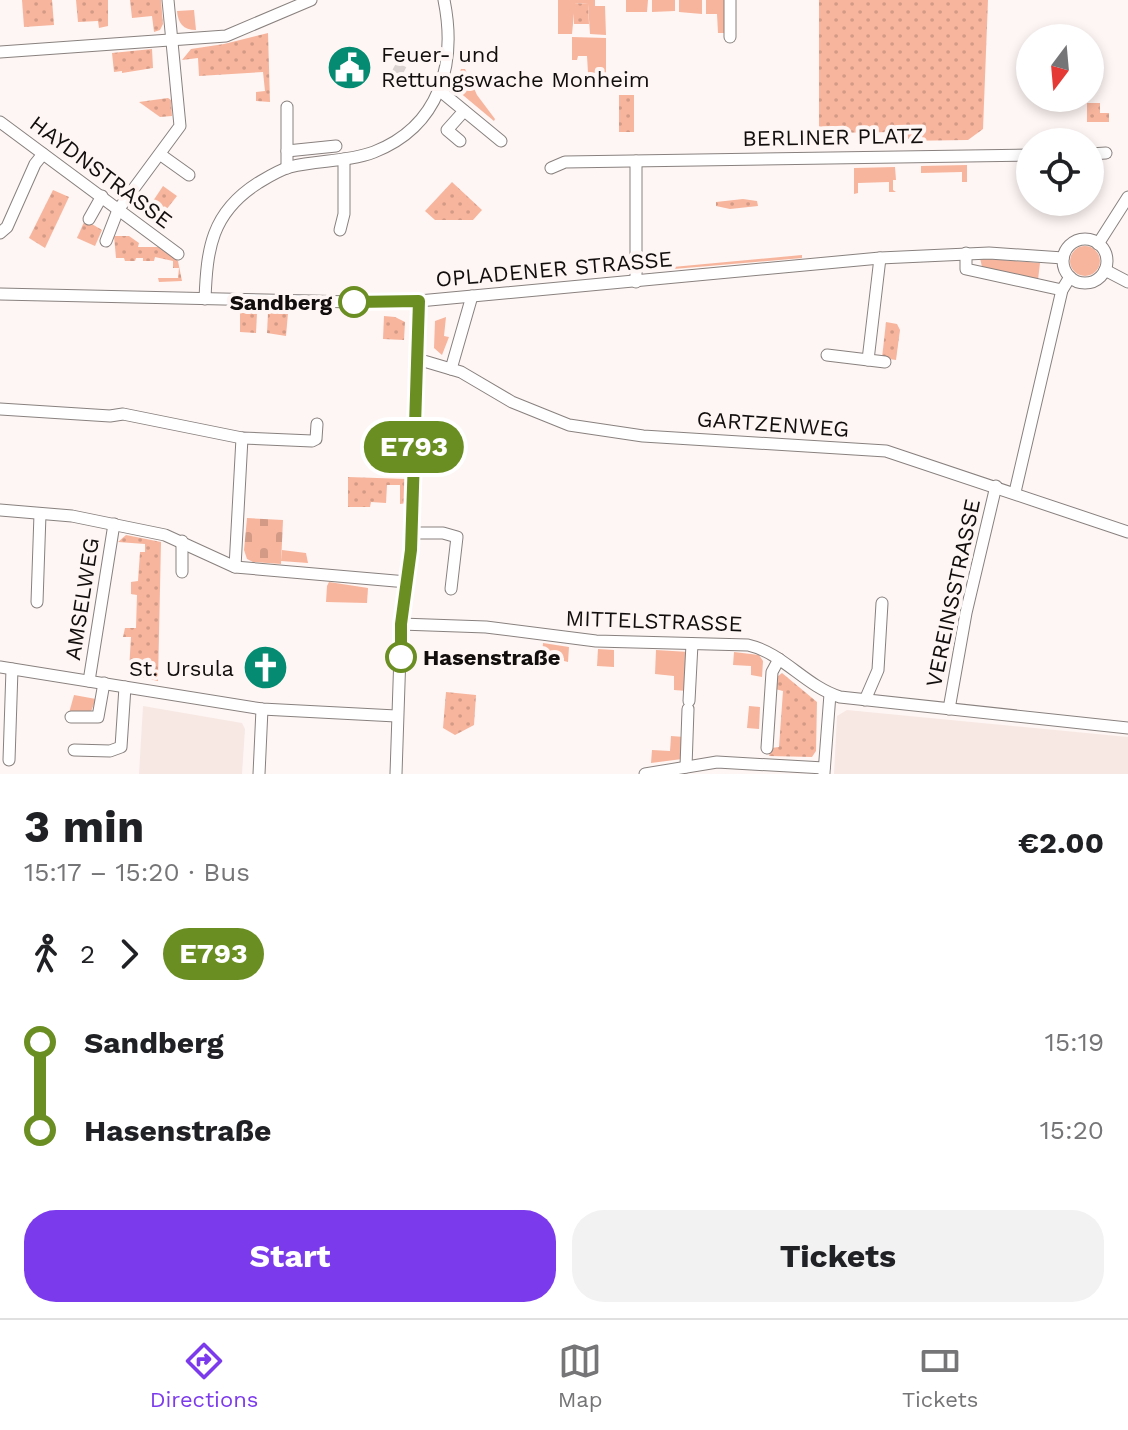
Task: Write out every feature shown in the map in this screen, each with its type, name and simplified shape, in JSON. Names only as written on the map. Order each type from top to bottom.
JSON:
[{"type":"street","points":[[106,241],[118,210],[180,126],[168,0]]},
{"type":"street","points":[[0,52],[226,36],[311,0]]},
{"type":"street","points":[[205,299],[211,241],[217,223],[247,190],[287,168],[373,153],[395,141],[425,114],[439,90],[449,56],[450,37],[444,0]]},
{"type":"street","points":[[730,0],[730,37]]},
{"type":"street","points":[[439,90],[501,141]]},
{"type":"street","points":[[287,107],[287,168]]},
{"type":"street","points":[[460,141],[444,127],[464,111]]},
{"type":"street","name":"HAYDNSTRASSE","points":[[2,128],[102,196],[178,254]]},
{"type":"street","points":[[287,151],[336,146]]},
{"type":"street","points":[[0,233],[7,227],[35,164],[43,154]]},
{"type":"street","points":[[161,155],[189,175]]},
{"type":"street","name":"BERLINER PLATZ","points":[[551,168],[565,162],[1016,155]]},
{"type":"street","points":[[340,230],[344,214],[344,159]]},
{"type":"street","points":[[636,161],[636,282]]},
{"type":"street","points":[[89,219],[102,196]]},
{"type":"street","points":[[1098,244],[1128,197]]},
{"type":"street","points":[[1091,240],[1098,244],[1105,253],[1105,270],[1101,276],[1089,283],[1070,277],[1063,265],[1066,251],[1077,241],[1091,240]]},
{"type":"street","points":[[966,253],[966,269],[1062,290]]},
{"type":"street","name":"OPLADENER STRASSE","points":[[0,294],[419,301],[880,258],[966,253],[1063,258]]},
{"type":"street","points":[[868,360],[880,258]]},
{"type":"street","points":[[1105,270],[1128,282]]},
{"type":"street","name":"VEREINSSTRASSE","points":[[1015,492],[1062,290],[1070,277]]},
{"type":"street","points":[[451,369],[472,296]]},
{"type":"street","points":[[396,774],[401,624],[411,533],[419,301]]},
{"type":"street","points":[[827,355],[885,362]]},
{"type":"street","name":"GARTZENWEG","points":[[417,359],[461,372],[512,402],[569,425],[643,436],[886,451],[1128,532]]},
{"type":"street","points":[[0,409],[110,416],[123,414],[242,438],[312,441],[316,439],[317,424]]},
{"type":"street","points":[[235,567],[242,438]]},
{"type":"street","name":"VEREINSSTRASSE","points":[[949,709],[966,613],[996,486]]},
{"type":"street","points":[[0,510],[72,516],[165,535],[235,567],[407,582]]},
{"type":"street","points":[[37,602],[40,514]]},
{"type":"street","name":"AMSELWEG","points":[[89,681],[114,524]]},
{"type":"street","points":[[411,533],[443,533],[457,537],[451,589]]},
{"type":"street","points":[[182,541],[182,572]]},
{"type":"street","points":[[865,700],[878,670],[882,603]]},
{"type":"street","name":"MITTELSTRASSE","points":[[401,624],[486,627],[596,641],[748,645],[762,648],[830,694],[1128,728]]},
{"type":"street","points":[[686,767],[692,644]]},
{"type":"street","points":[[767,748],[772,672],[779,659]]},
{"type":"street","points":[[9,760],[6,668],[262,709],[396,716]]},
{"type":"street","points":[[71,717],[98,717],[104,683]]},
{"type":"street","points":[[74,750],[110,751],[121,747],[125,687]]},
{"type":"street","points":[[645,774],[717,762],[824,771],[830,694]]},
{"type":"street","points":[[259,774],[262,709]]},
{"type":"shaded area","points":[[143,706],[242,723],[245,729],[242,774],[139,774]]},
{"type":"shaded area","points":[[847,710],[1128,737],[1128,774],[834,774],[837,716]]},
{"type":"green space","points":[[22,0],[52,0],[54,25],[24,27]]},
{"type":"green space","points":[[76,0],[108,0],[108,26],[99,28],[98,21],[78,22]]},
{"type":"green space","points":[[130,0],[161,0],[163,24],[160,30],[154,32],[152,16],[132,18]]},
{"type":"green space","points":[[558,0],[595,0],[595,6],[605,6],[606,35],[590,34],[588,4],[575,3],[572,34],[558,34]]},
{"type":"green space","points":[[626,0],[648,0],[647,12],[626,12]]},
{"type":"green space","points":[[652,0],[675,0],[675,11],[652,12]]},
{"type":"green space","points":[[679,0],[702,0],[702,14],[679,12]]},
{"type":"green space","points":[[706,0],[724,0],[724,33],[718,33],[717,14],[706,14]]},
{"type":"green space","points":[[819,0],[988,0],[983,129],[968,140],[900,141],[898,132],[819,133]]},
{"type":"green space","points":[[574,3],[588,4],[589,24],[574,24]]},
{"type":"green space","points":[[194,10],[196,30],[182,25],[177,11]]},
{"type":"green space","points":[[268,33],[270,102],[256,101],[256,92],[265,91],[263,72],[199,76],[198,58],[182,60],[191,49]]},
{"type":"green space","points":[[572,37],[606,38],[606,73],[588,73],[587,56],[572,60]]},
{"type":"green space","points":[[152,49],[153,68],[114,72],[112,53]]},
{"type":"green space","points":[[461,69],[465,69],[494,121],[458,91],[452,95]]},
{"type":"green space","points":[[619,95],[634,95],[634,132],[619,132]]},
{"type":"green space","points":[[171,100],[172,116],[160,117],[139,102]]},
{"type":"green space","points":[[1087,112],[1109,113],[1109,122],[1087,122]]},
{"type":"green space","points":[[967,165],[967,182],[962,182],[962,172],[921,173],[921,166]]},
{"type":"green space","points":[[895,167],[893,190],[896,192],[889,192],[889,182],[858,183],[858,193],[854,194],[854,168]]},
{"type":"green space","points":[[452,182],[482,210],[473,220],[435,220],[425,211]]},
{"type":"green space","points":[[163,186],[177,196],[166,210],[153,201]]},
{"type":"green space","points":[[53,190],[69,197],[45,248],[29,238]]},
{"type":"green space","points":[[757,201],[758,206],[730,209],[716,206],[716,202]]},
{"type":"green space","points":[[85,220],[102,230],[95,246],[77,238]]},
{"type":"green space","points":[[114,236],[129,236],[139,243],[138,247],[161,247],[178,261],[182,281],[159,282],[158,278],[178,278],[179,268],[173,268],[173,261],[155,257],[154,261],[116,258]]},
{"type":"green space","points":[[1085,246],[1096,250],[1100,261],[1096,272],[1085,276],[1074,272],[1070,261],[1074,250]]},
{"type":"green space","points":[[802,255],[802,258],[662,270],[662,268]]},
{"type":"green space","points":[[980,258],[1040,263],[1038,280],[982,267]]},
{"type":"green space","points":[[240,313],[257,313],[256,333],[240,332]]},
{"type":"green space","points":[[268,313],[288,313],[286,336],[267,333]]},
{"type":"green space","points":[[384,316],[405,322],[404,340],[383,339]]},
{"type":"green space","points":[[446,317],[444,336],[449,337],[442,355],[434,348],[435,321]]},
{"type":"green space","points":[[886,322],[897,324],[900,330],[896,360],[882,358]]},
{"type":"green space","points":[[348,477],[407,479],[407,503],[400,504],[400,485],[387,485],[386,503],[371,502],[370,507],[348,507]]},
{"type":"green space","points":[[247,518],[283,520],[281,564],[247,559],[244,550]]},
{"type":"green space","points":[[126,535],[161,542],[158,681],[140,677],[140,670],[129,670],[131,637],[123,637],[125,628],[136,628],[137,595],[131,594],[131,582],[138,581],[140,552],[145,552],[145,544],[118,542]]},
{"type":"green space","points":[[282,550],[306,553],[308,563],[281,561]]},
{"type":"green space","points":[[329,582],[368,588],[367,603],[326,602]]},
{"type":"green space","points":[[543,643],[569,647],[568,662],[564,658],[542,656]]},
{"type":"green space","points":[[598,649],[614,650],[614,667],[597,666]]},
{"type":"green space","points":[[656,650],[689,652],[687,691],[674,690],[674,676],[655,674]]},
{"type":"green space","points":[[734,652],[759,655],[763,661],[762,677],[751,675],[751,666],[733,665]]},
{"type":"green space","points":[[782,673],[817,702],[816,751],[812,757],[769,756],[771,748],[779,747],[783,691],[775,689],[777,677]]},
{"type":"green space","points":[[446,692],[476,695],[474,725],[455,735],[443,728]]},
{"type":"green space","points":[[74,695],[96,699],[90,714],[69,713]]},
{"type":"green space","points":[[749,706],[760,707],[759,729],[747,728]]},
{"type":"green space","points":[[671,736],[684,737],[682,759],[651,763],[652,750],[670,751]]},
{"type":"tunnel","points":[[394,67],[413,77]]},
{"type":"bus line","name":"E793","points":[[354,302],[419,301],[411,550],[401,624],[401,657]]},
{"type":"place","name":"Feuer- und Rettungswache Monheim","points":[[350,67]]},
{"type":"place","name":"Sandberg","points":[[354,302]]},
{"type":"place","name":"Hasenstraße","points":[[401,657]]},
{"type":"place","name":"St. Ursula","points":[[265,668]]}]
